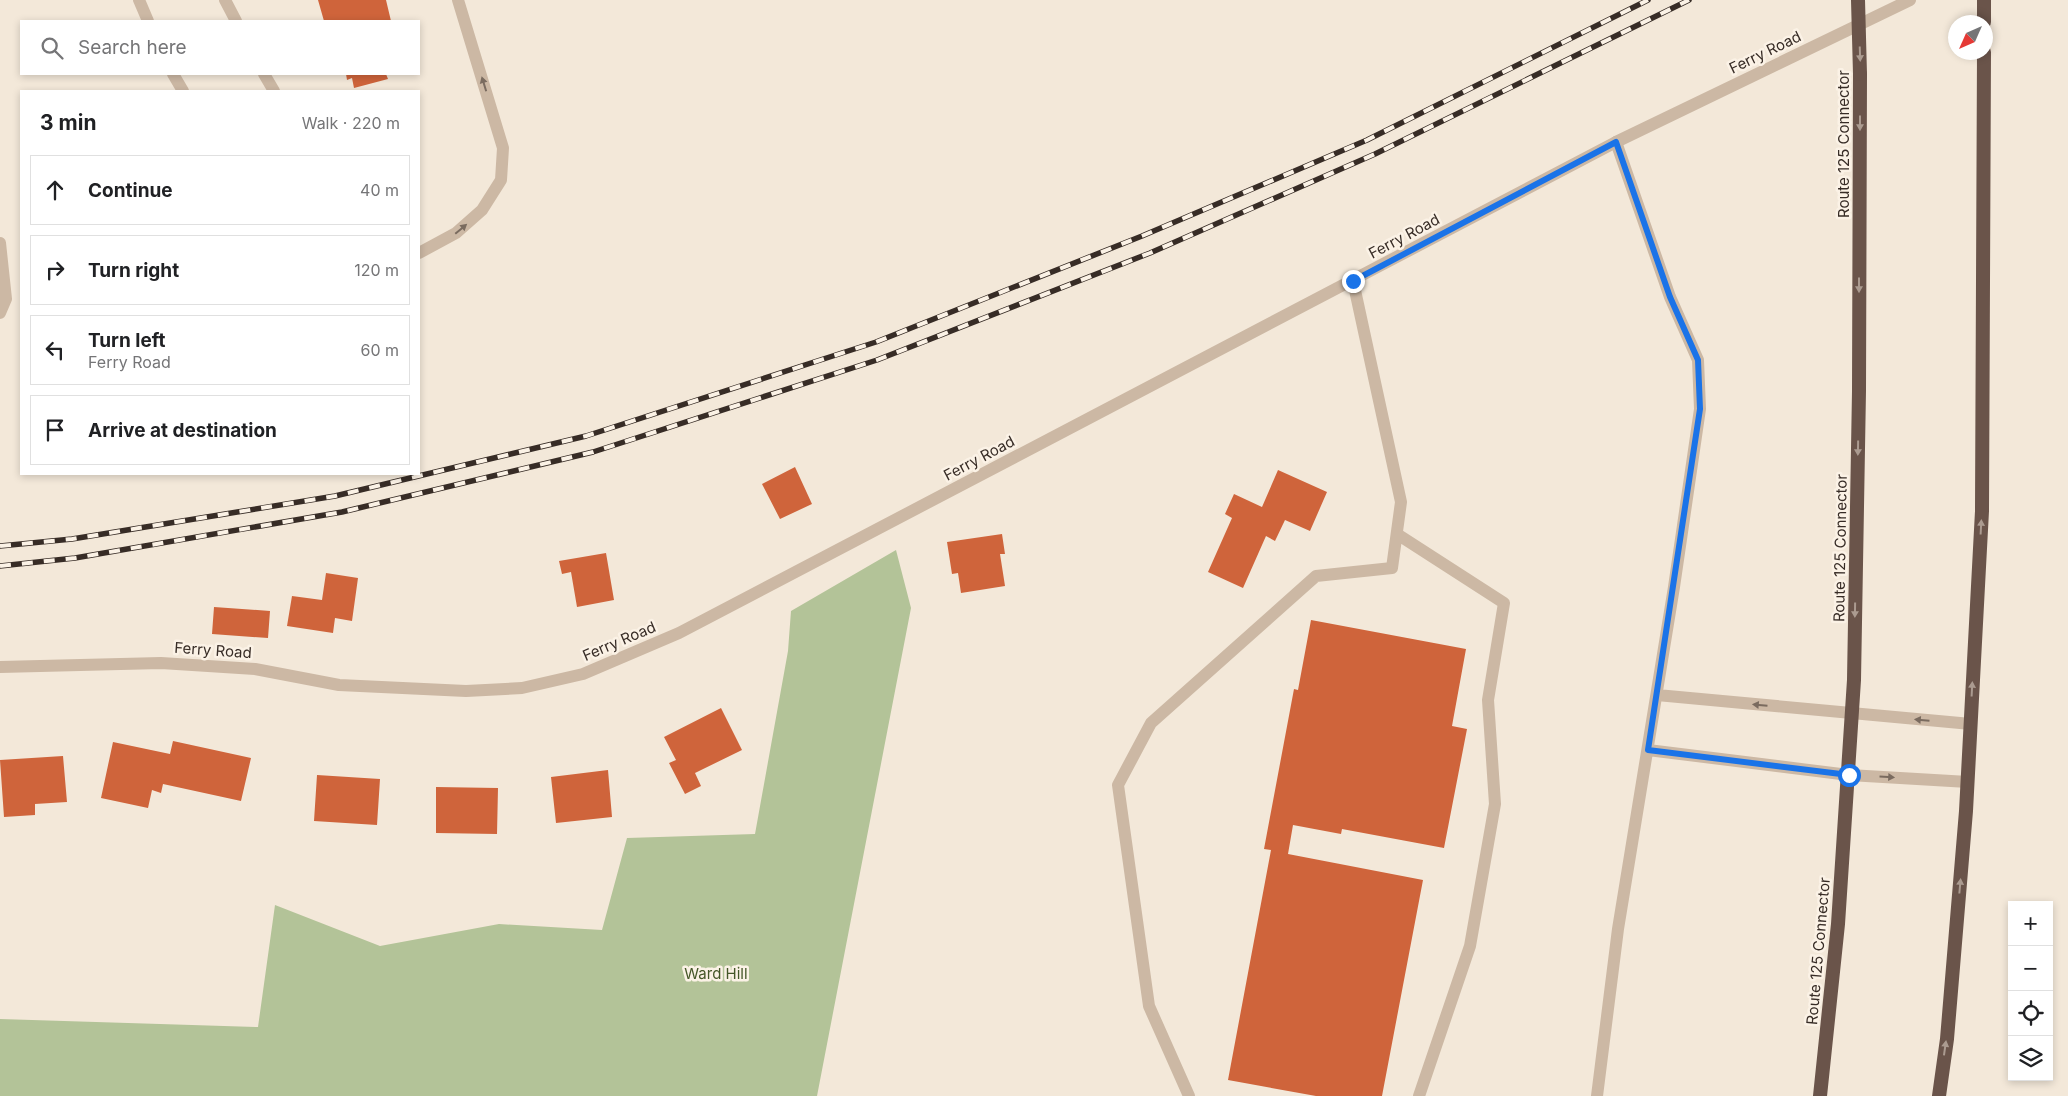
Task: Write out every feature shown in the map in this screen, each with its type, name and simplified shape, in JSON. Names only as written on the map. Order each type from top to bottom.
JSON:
[{"type":"highway","name":"Route 125 Connector","points":[[1820,1096],[1838,924],[1854,680],[1859,391],[1860,74],[1858,0]]},
{"type":"highway","points":[[1984,0],[1984,15]]},
{"type":"highway","points":[[1939,1096],[1947,1039],[1968,782],[1982,511],[1984,60]]},
{"type":"street","points":[[139,0],[148,20]]},
{"type":"street","points":[[224,0],[235,20]]},
{"type":"street","points":[[420,253],[456,233],[482,210],[501,180],[503,148],[458,0]]},
{"type":"street","name":"Ferry Road","points":[[0,667],[161,663],[254,669],[339,685],[466,691],[522,688],[583,674],[679,633],[1616,142],[1910,0]]},
{"type":"street","points":[[174,75],[182,90]]},
{"type":"street","points":[[265,75],[273,90]]},
{"type":"street","points":[[1597,1096],[1618,930],[1657,695],[1700,409],[1698,360],[1670,297],[1616,142]]},
{"type":"street","points":[[0,244],[6,300],[0,313]]},
{"type":"street","points":[[1189,1096],[1149,1006],[1118,785],[1151,723],[1316,576],[1392,568],[1401,502],[1353,281]]},
{"type":"street","points":[[1397,534],[1504,603],[1488,700],[1494,804],[1470,946],[1419,1096]]},
{"type":"street","points":[[1657,695],[1971,724]]},
{"type":"street","points":[[1648,750],[1849,775],[1968,782]]},
{"type":"green space","name":"Ward Hill","points":[[896,550],[911,608],[817,1096],[0,1096],[0,1019],[258,1027],[275,905],[380,946],[499,924],[602,930],[627,838],[755,834],[788,651],[791,611]]},
{"type":"building","points":[[318,0],[386,0],[391,20],[324,20]]},
{"type":"building","points":[[346,75],[386,75],[388,79],[354,88],[352,78],[347,80]]},
{"type":"building","points":[[795,467],[812,504],[780,519],[762,484]]},
{"type":"building","points":[[1278,470],[1327,492],[1310,531],[1285,520],[1275,541],[1266,536],[1243,588],[1208,572],[1232,518],[1225,514],[1234,494],[1262,507]]},
{"type":"building","points":[[1002,534],[1005,554],[1000,554],[1005,586],[961,593],[958,573],[952,574],[947,542]]},
{"type":"building","points":[[606,553],[614,600],[577,607],[571,572],[562,574],[559,561]]},
{"type":"building","points":[[326,573],[358,578],[352,621],[335,618],[333,633],[287,626],[292,596],[322,600]]},
{"type":"building","points":[[214,607],[270,611],[268,638],[212,634]]},
{"type":"building","points":[[1311,620],[1466,649],[1452,726],[1467,729],[1444,848],[1342,829],[1341,834],[1293,825],[1288,854],[1423,880],[1382,1096],[1316,1096],[1228,1080],[1271,850],[1264,849],[1294,689],[1298,690]]},
{"type":"building","points":[[721,708],[742,750],[695,773],[701,786],[685,794],[669,763],[676,760],[664,737]]},
{"type":"building","points":[[173,741],[251,758],[241,801],[163,784],[161,793],[152,790],[148,808],[101,798],[113,742],[170,754]]},
{"type":"building","points":[[63,756],[67,802],[35,804],[35,815],[4,817],[0,760]]},
{"type":"building","points":[[608,770],[612,817],[556,823],[551,777]]},
{"type":"building","points":[[317,775],[380,779],[377,825],[314,821]]},
{"type":"building","points":[[436,787],[498,788],[497,834],[436,833]]},
{"type":"railway","points":[[0,546],[72,539],[335,496],[586,436],[876,342],[1142,236],[1367,140],[1648,0]]},
{"type":"railway","points":[[0,566],[75,558],[342,512],[593,452],[877,360],[1150,253],[1375,154],[1689,0]]},
{"type":"route","points":[[1353,281],[1616,142],[1670,297],[1698,360],[1700,409],[1648,750],[1849,775]]}]
